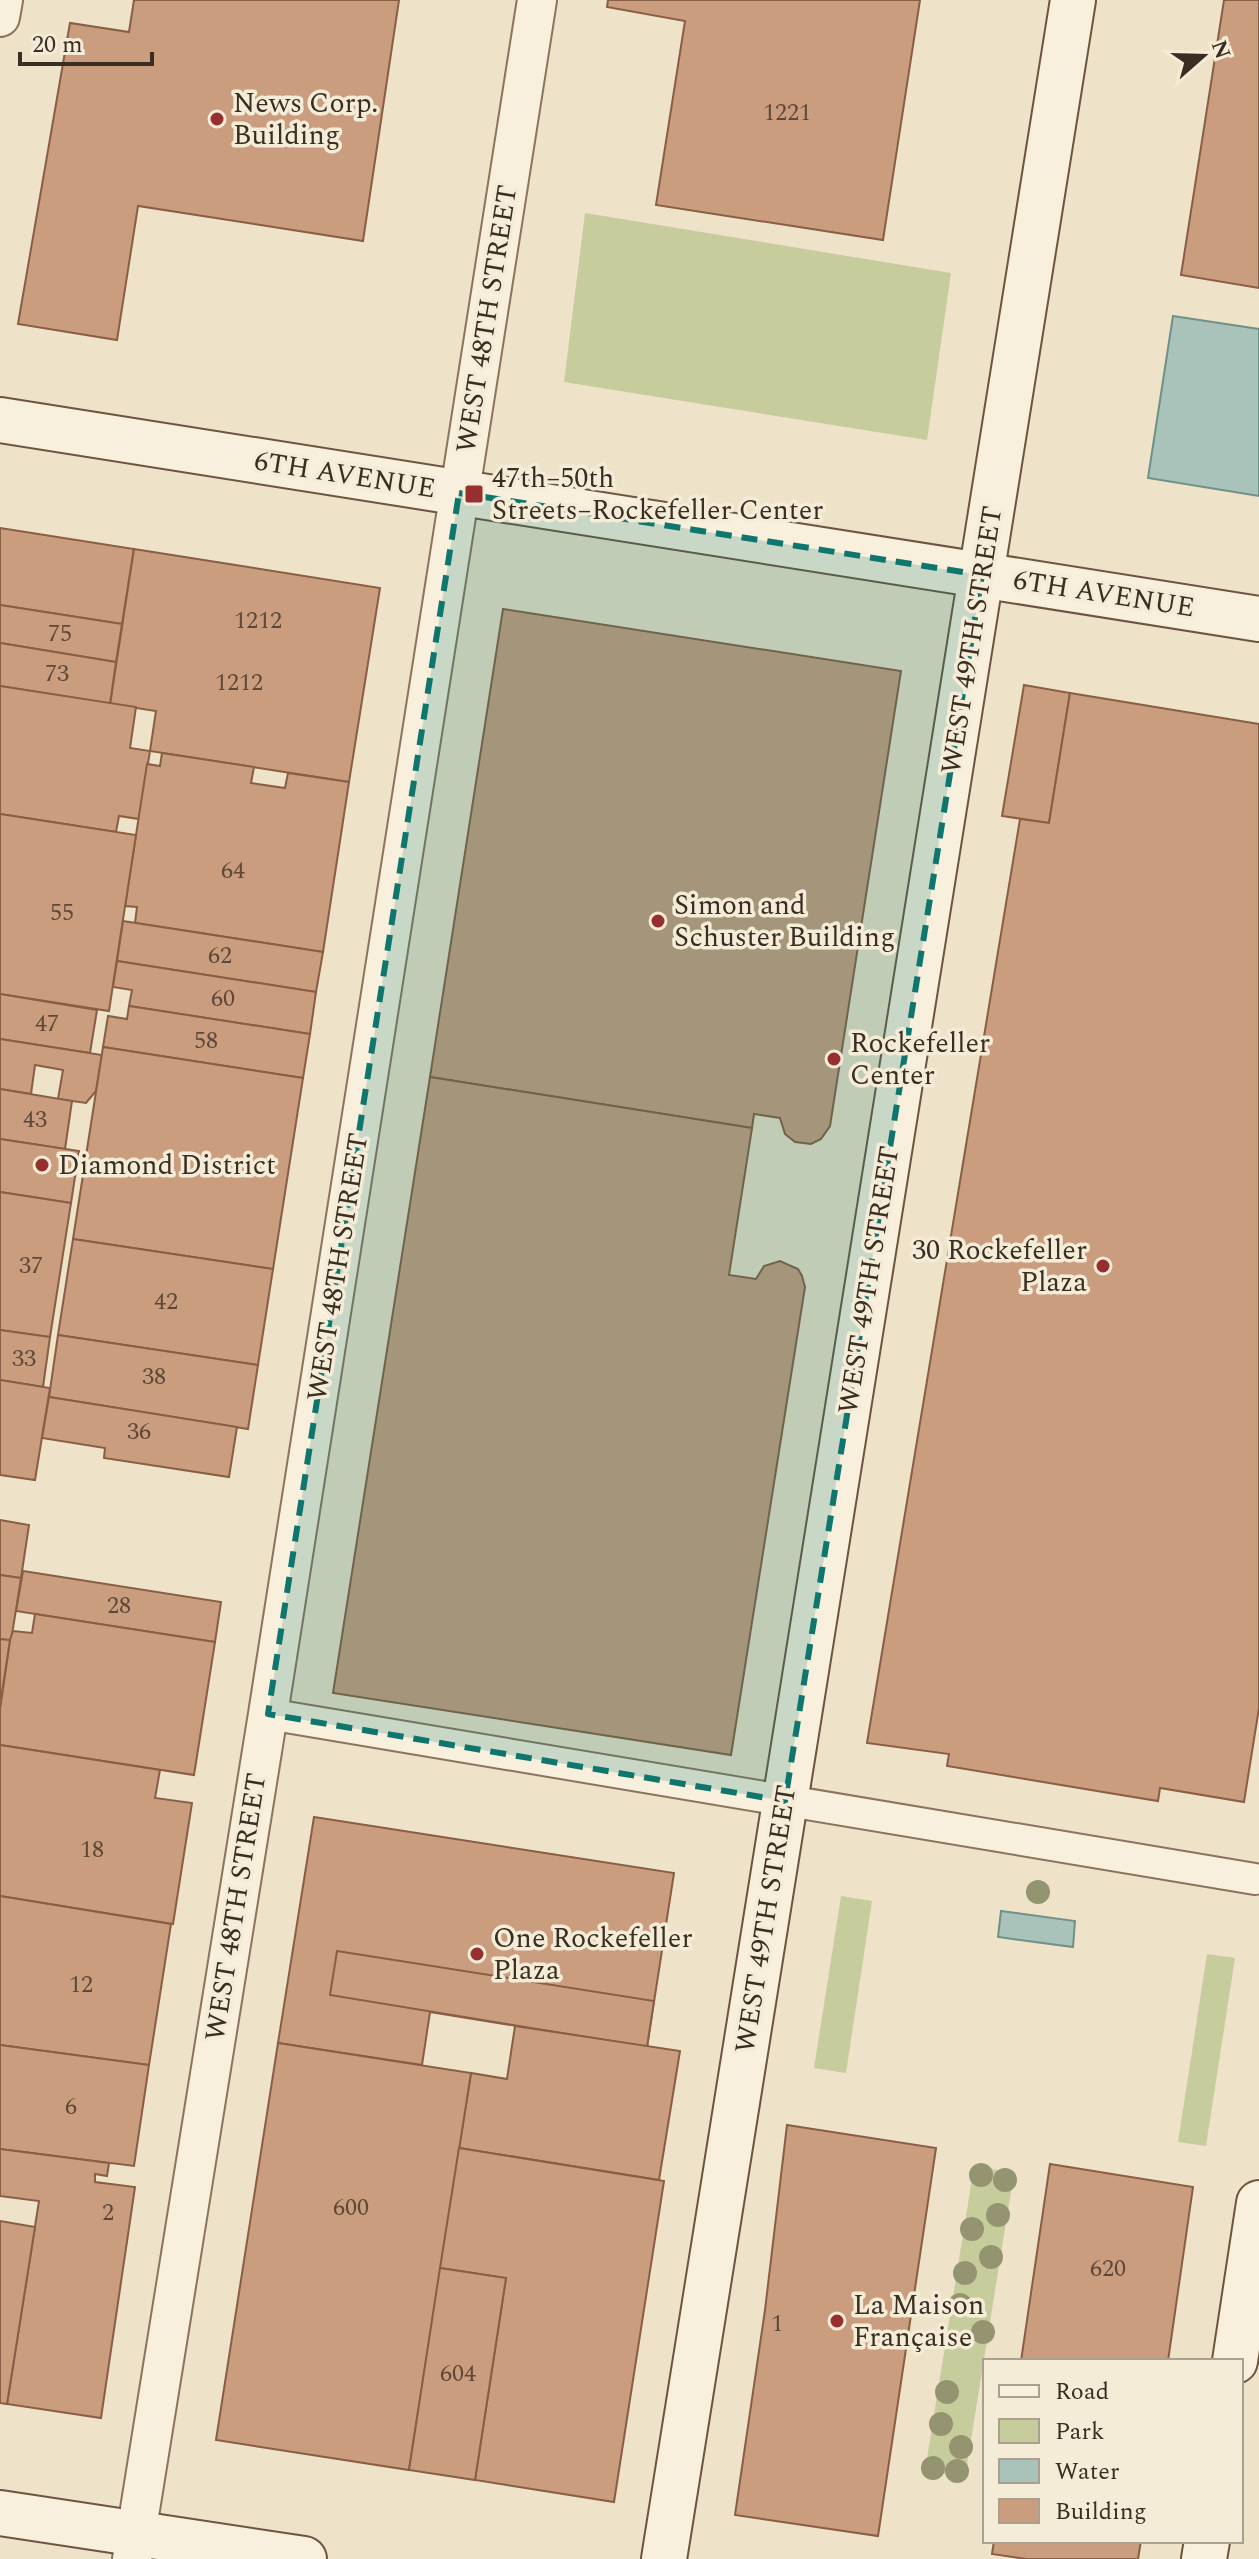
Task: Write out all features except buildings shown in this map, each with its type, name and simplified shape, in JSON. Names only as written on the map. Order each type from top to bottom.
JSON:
[{"type":"main road","name":"WEST 49TH STREET","points":[[664,2559],[1073,0]]},
{"type":"main road","name":"6TH AVENUE","points":[[0,420],[1259,619]]},
{"type":"main road","points":[[1235,2359],[1259,2203]]},
{"type":"main road","points":[[0,2513],[134,2546],[304,2559]]},
{"type":"street","points":[[0,17],[3,0]]},
{"type":"street","name":"WEST 48TH STREET","points":[[134,2546],[537,0]]},
{"type":"street","points":[[268,1714],[1255,1879]]},
{"type":"highlighted area","points":[[459,493],[982,575],[785,1801],[268,1714]]},
{"type":"green space","points":[[585,213],[951,273],[927,440],[564,382]]},
{"type":"green space","points":[[841,1896],[872,1901],[846,2073],[814,2068]]},
{"type":"green space","points":[[1207,1954],[1235,1958],[1206,2146],[1178,2142]]},
{"type":"green space","points":[[974,2166],[1014,2173],[965,2477],[925,2471]]},
{"type":"water","points":[[1173,316],[1259,329],[1259,496],[1148,478]]},
{"type":"water","points":[[1001,1911],[1075,1921],[1073,1947],[998,1937]]},
{"type":"place","name":"News Corp. Building","points":[[217,119]]},
{"type":"place","name":"47th–50th Streets–Rockefeller Center","points":[[474,494]]},
{"type":"place","name":"Simon and Schuster Building","points":[[658,921]]},
{"type":"place","name":"Rockefeller Center","points":[[834,1059]]},
{"type":"place","name":"Diamond District","points":[[42,1165]]},
{"type":"place","name":"30 Rockefeller Plaza","points":[[1103,1266]]},
{"type":"place","name":"One Rockefeller Plaza","points":[[477,1954]]},
{"type":"place","name":"La Maison Française","points":[[837,2321]]}]
